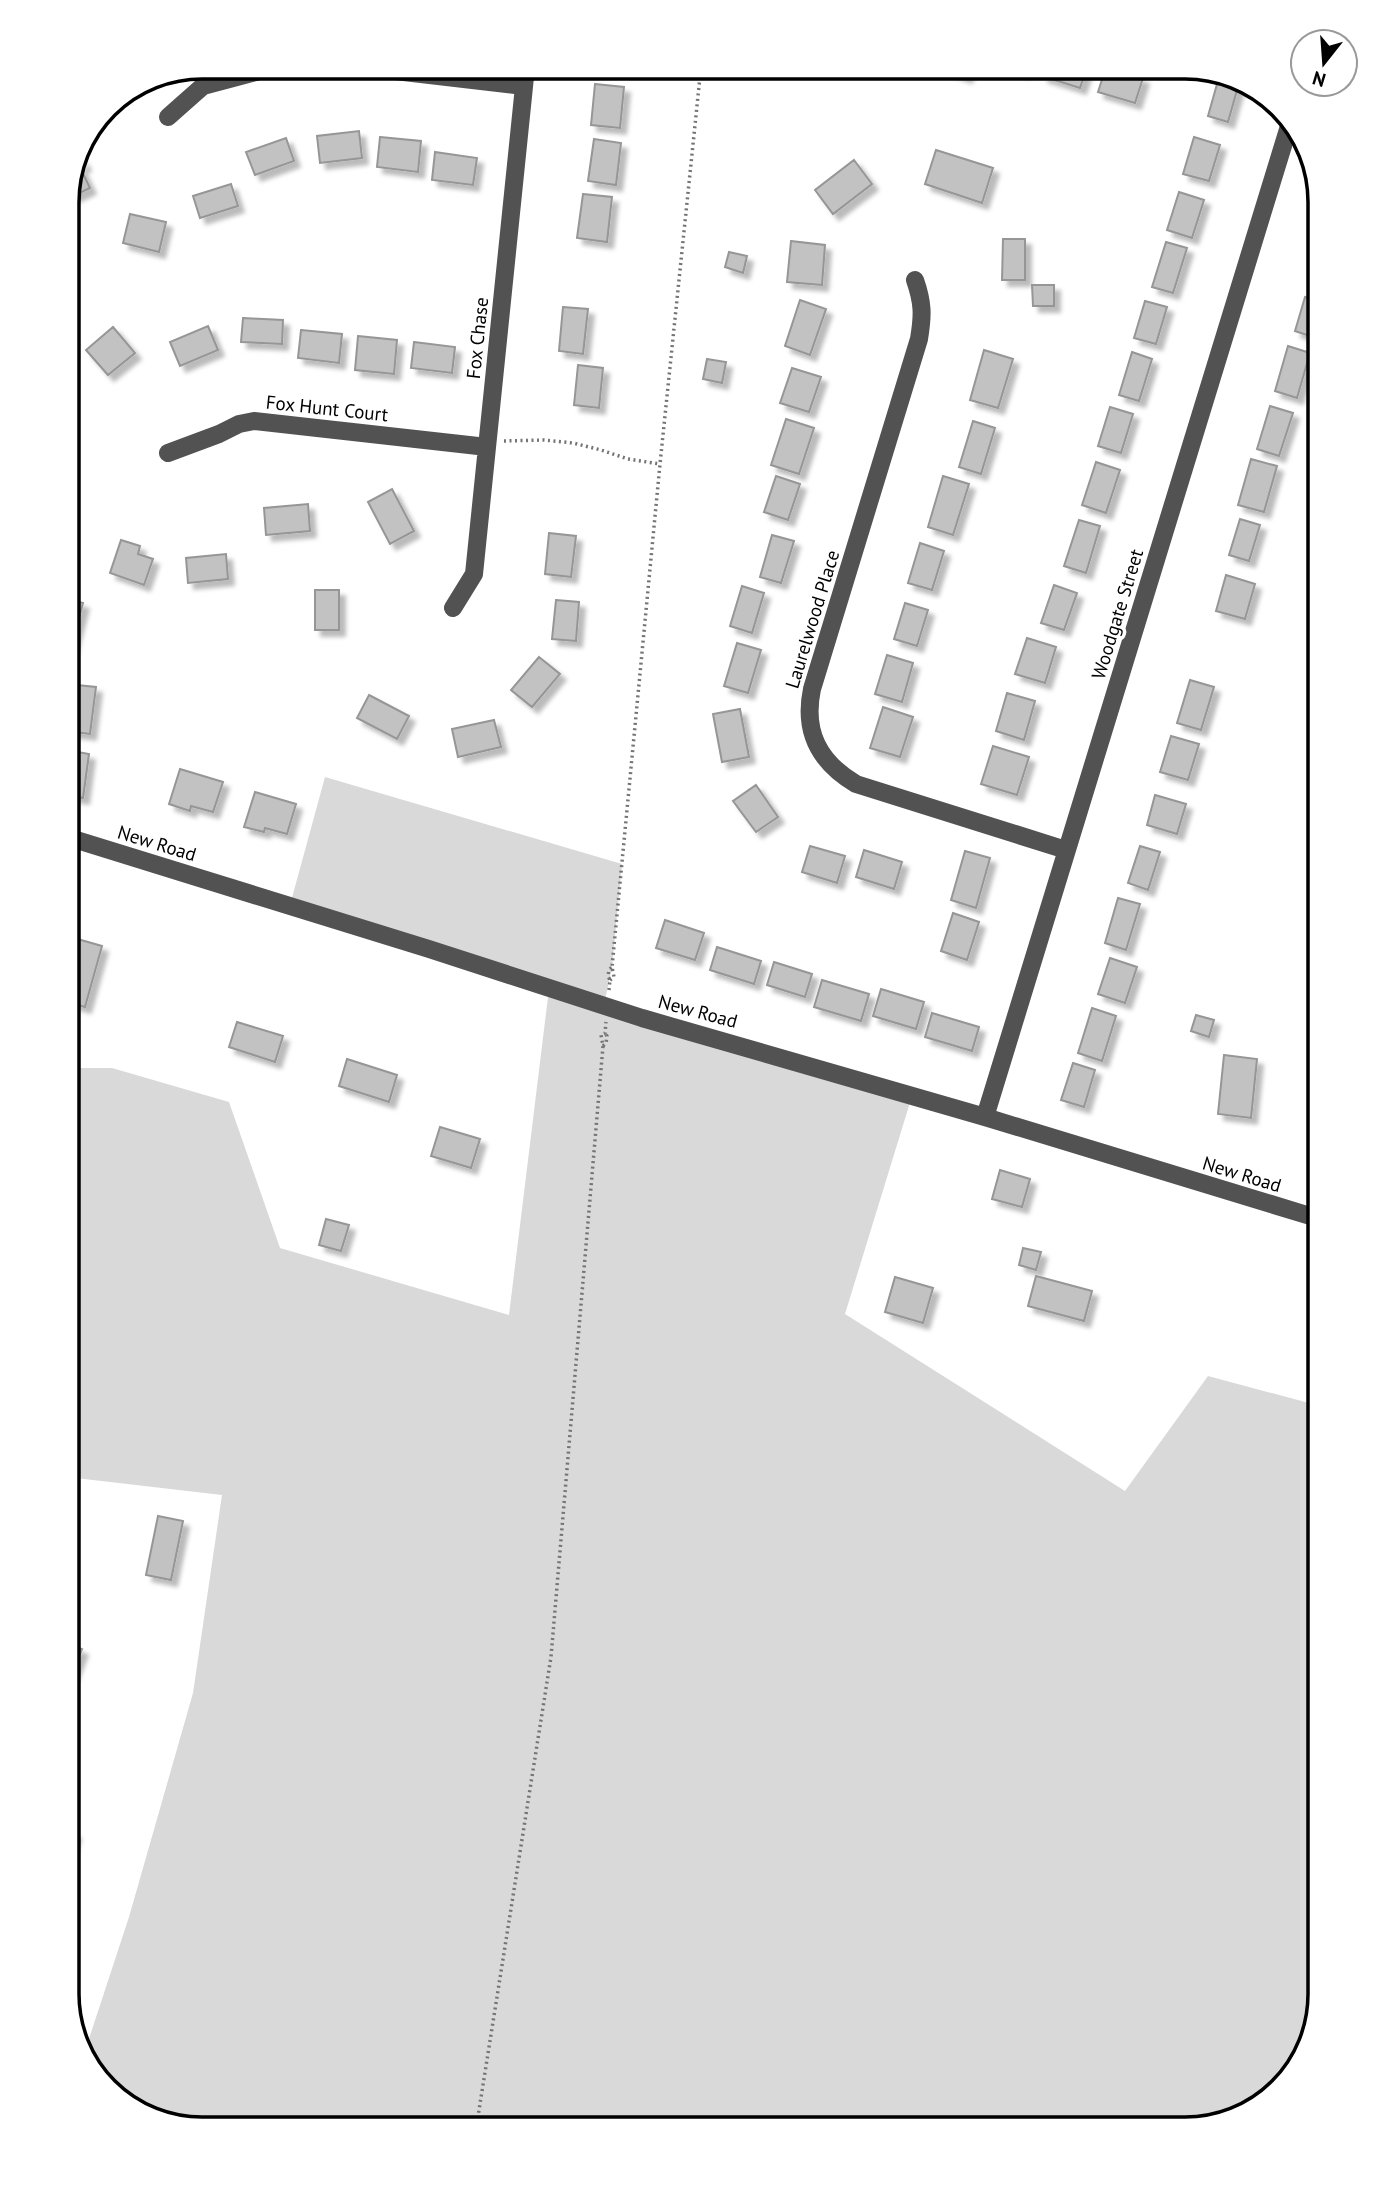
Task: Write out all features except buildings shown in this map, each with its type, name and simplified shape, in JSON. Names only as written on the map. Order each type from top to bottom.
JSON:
[{"type":"street","points":[[168,117],[203,86],[228,79]]},
{"type":"street","points":[[467,79],[524,86]]},
{"type":"street","name":"Fox Chase","points":[[453,608],[474,574],[525,79]]},
{"type":"street","name":"Woodgate Street","points":[[985,1117],[1287,132]]},
{"type":"street","name":"Laurelwood Place","points":[[915,280],[922,300],[923,316],[919,339],[811,689],[809,720],[814,739],[824,758],[840,774],[856,784],[1066,849]]},
{"type":"street","name":"Fox Hunt Court","points":[[169,453],[239,424],[254,421],[487,443]]},
{"type":"street","name":"New Road","points":[[79,841],[429,948],[642,1018],[985,1117],[1308,1215]]},
{"type":"path","points":[[612,967],[700,79]]},
{"type":"path","points":[[487,443],[544,440],[573,443],[628,459],[660,464]]},
{"type":"path","points":[[477,2117],[551,1657],[603,1046]]},
{"type":"shaded area","points":[[325,777],[622,864],[612,967],[604,1005],[912,1096],[845,1314],[1125,1491],[1208,1376],[1308,1403],[1307,2010],[1304,2026],[1292,2056],[1272,2081],[1254,2097],[1217,2113],[1185,2117],[194,2117],[162,2111],[147,2105],[121,2087],[99,2063],[88,2042],[129,1917],[193,1693],[222,1495],[79,1478],[79,1068],[112,1068],[229,1102],[280,1248],[509,1315],[549,989],[290,905]]}]
